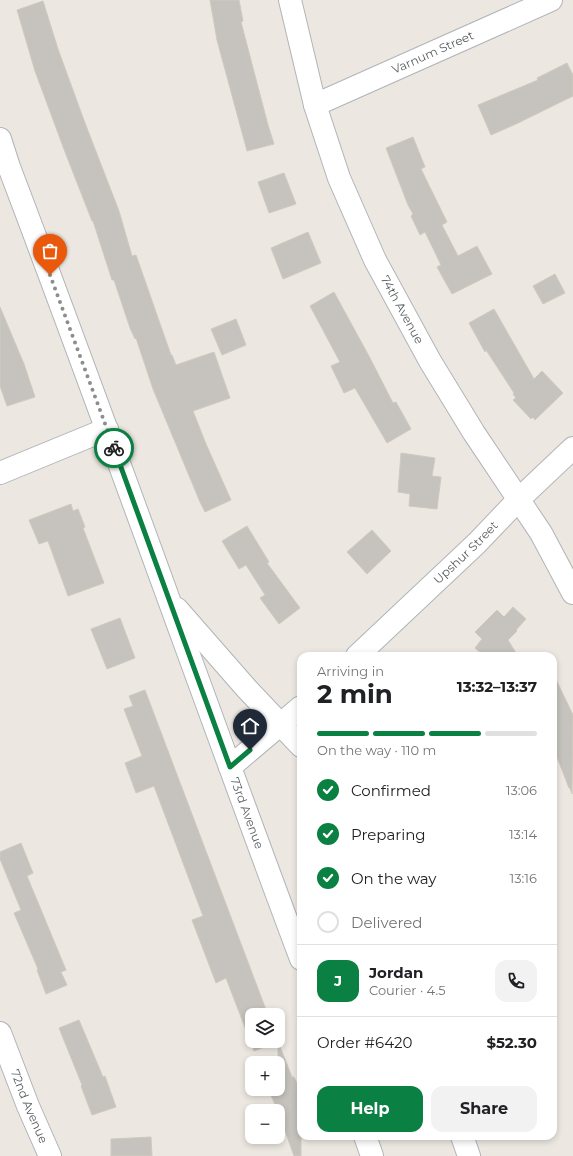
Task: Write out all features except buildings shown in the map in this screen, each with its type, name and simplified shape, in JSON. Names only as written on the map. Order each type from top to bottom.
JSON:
[{"type":"street","name":"74th Avenue","points":[[290,0],[315,106],[339,178],[375,260],[430,361],[474,434],[541,533],[573,592]]},
{"type":"street","name":"Varnum Street","points":[[315,106],[551,0]]},
{"type":"street","name":"73rd Avenue","points":[[0,139],[297,948]]},
{"type":"street","points":[[0,473],[107,429]]},
{"type":"street","name":"Upshur Street","points":[[361,652],[477,543],[518,500],[573,448]]},
{"type":"street","name":"73rd Avenue","points":[[169,600],[247,689],[297,742]]},
{"type":"street","points":[[230,767],[297,710]]},
{"type":"street","name":"72nd Avenue","points":[[0,1033],[28,1106],[50,1156]]},
{"type":"street","points":[[366,1140],[372,1156]]},
{"type":"street","points":[[463,1140],[469,1156]]},
{"type":"way so far","points":[[50,275],[114,448]]},
{"type":"route","points":[[114,448],[230,767],[250,750]]}]
